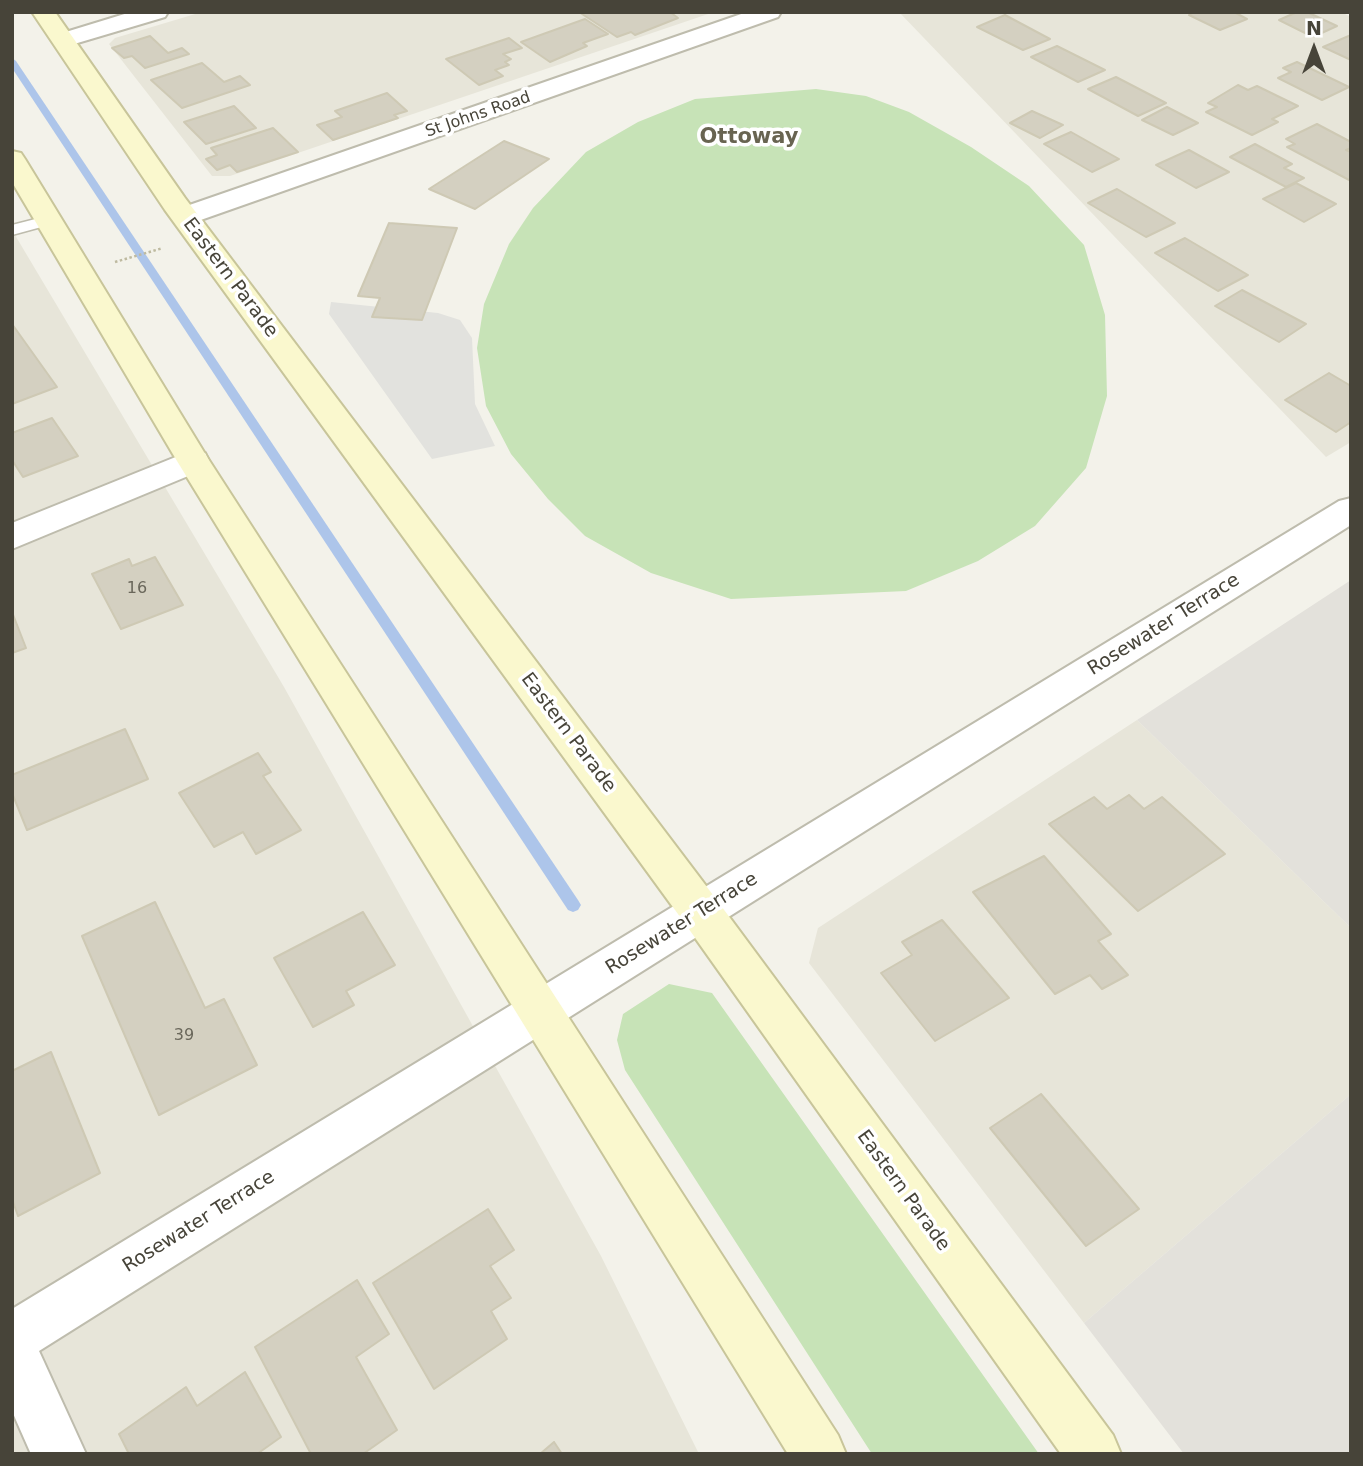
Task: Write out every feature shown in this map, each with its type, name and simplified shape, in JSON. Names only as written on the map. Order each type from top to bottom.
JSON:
[{"type":"main road","name":"Eastern Parade","points":[[53,26],[185,216],[701,912],[1094,1454]]},
{"type":"main road","points":[[12,159],[193,461],[819,1454]]},
{"type":"street","points":[[53,26],[157,12]]},
{"type":"street","name":"St Johns Road","points":[[185,216],[770,12]]},
{"type":"street","points":[[12,537],[193,461]]},
{"type":"street","name":"Rosewater Terrace","points":[[12,1338],[1351,509]]},
{"type":"street","points":[[12,1351],[59,1454]]},
{"type":"lane","points":[[12,230],[51,220]]},
{"type":"path","points":[[127,259],[159,249]]},
{"type":"shaded area","points":[[202,12],[714,12],[230,176],[212,176],[109,44],[115,38]]},
{"type":"shaded area","points":[[899,12],[1341,12],[1351,17],[1351,442],[1326,457]]},
{"type":"shaded area","points":[[12,230],[284,687],[601,1256],[699,1454],[12,1454]]},
{"type":"shaded area","points":[[331,302],[438,313],[460,320],[472,338],[475,404],[495,446],[432,459],[329,314]]},
{"type":"shaded area","points":[[1351,580],[1351,928],[1137,720]]},
{"type":"shaded area","points":[[1137,720],[1351,928],[1351,1094],[1084,1323],[809,963],[818,928]]},
{"type":"shaded area","points":[[1351,1094],[1351,1454],[1184,1454],[1084,1323]]},
{"type":"green space","points":[[816,89],[866,96],[909,112],[971,147],[1029,186],[1084,245],[1105,315],[1107,396],[1086,468],[1035,526],[978,561],[906,591],[731,599],[651,573],[585,536],[548,499],[511,454],[486,406],[477,348],[484,304],[509,244],[533,208],[586,152],[638,122],[695,99]]},
{"type":"green space","points":[[669,984],[712,993],[1039,1454],[872,1454],[625,1070],[617,1040],[623,1014]]},
{"type":"building","points":[[579,12],[670,12],[678,18],[635,35],[631,32],[617,37]]},
{"type":"building","points":[[1194,12],[1234,12],[1247,19],[1220,30],[1189,15]]},
{"type":"building","points":[[1297,12],[1307,12],[1337,26],[1313,37],[1279,20]]},
{"type":"building","points":[[1005,15],[1050,39],[1023,50],[977,27]]},
{"type":"building","points":[[585,19],[608,34],[583,43],[587,46],[550,62],[521,42]]},
{"type":"building","points":[[1351,35],[1351,60],[1323,47]]},
{"type":"building","points":[[150,36],[168,53],[182,48],[189,54],[145,68],[132,56],[124,58],[112,48]]},
{"type":"building","points":[[509,38],[522,48],[503,54],[511,59],[505,62],[509,65],[495,70],[503,76],[479,85],[446,59]]},
{"type":"building","points":[[1057,46],[1105,70],[1078,82],[1031,57]]},
{"type":"building","points":[[1297,62],[1349,87],[1322,100],[1278,78],[1291,72],[1283,68]]},
{"type":"building","points":[[202,63],[224,82],[240,76],[250,85],[182,108],[151,80]]},
{"type":"building","points":[[1116,77],[1166,103],[1138,116],[1088,89]]},
{"type":"building","points":[[1238,85],[1248,90],[1257,86],[1298,106],[1272,119],[1278,122],[1252,135],[1206,112],[1217,107],[1208,103]]},
{"type":"building","points":[[387,93],[407,111],[394,115],[398,118],[333,140],[317,125],[342,117],[335,111]]},
{"type":"building","points":[[234,106],[256,128],[206,144],[184,122]]},
{"type":"building","points":[[1167,107],[1198,123],[1173,135],[1142,120]]},
{"type":"building","points":[[1032,111],[1063,125],[1040,138],[1010,123]]},
{"type":"building","points":[[1317,124],[1351,142],[1351,148],[1346,150],[1351,152],[1351,181],[1287,147],[1295,144],[1286,139]]},
{"type":"building","points":[[273,128],[298,152],[237,172],[230,165],[217,170],[206,159],[217,155],[211,148]]},
{"type":"building","points":[[1071,132],[1119,159],[1092,172],[1044,144]]},
{"type":"building","points":[[504,141],[549,159],[475,209],[429,189]]},
{"type":"building","points":[[1255,144],[1292,164],[1284,168],[1304,178],[1286,187],[1230,157]]},
{"type":"building","points":[[1189,150],[1229,172],[1196,188],[1156,165]]},
{"type":"building","points":[[1296,183],[1336,204],[1304,222],[1263,199]]},
{"type":"building","points":[[1117,189],[1175,223],[1146,237],[1088,203]]},
{"type":"building","points":[[389,223],[457,228],[422,320],[372,317],[380,298],[358,296]]},
{"type":"building","points":[[1185,238],[1248,275],[1218,291],[1155,253]]},
{"type":"building","points":[[1242,290],[1306,324],[1279,342],[1215,306]]},
{"type":"building","points":[[12,324],[57,387],[12,404]]},
{"type":"building","points":[[1329,373],[1351,386],[1351,422],[1336,432],[1285,400]]},
{"type":"building","points":[[52,418],[78,456],[23,477],[12,460],[12,433]]},
{"type":"building","points":[[155,557],[183,605],[121,629],[92,574],[129,559],[132,566]]},
{"type":"building","points":[[12,612],[26,648],[12,653]]},
{"type":"building","points":[[125,729],[148,779],[27,830],[12,793],[12,775]]},
{"type":"building","points":[[258,753],[271,772],[263,776],[301,830],[256,854],[243,832],[214,847],[179,793]]},
{"type":"building","points":[[1129,795],[1144,809],[1162,797],[1225,854],[1138,911],[1049,824],[1094,797],[1107,809]]},
{"type":"building","points":[[1044,856],[1111,934],[1098,941],[1128,975],[1102,989],[1090,975],[1055,994],[973,892]]},
{"type":"building","points":[[155,902],[205,1008],[224,999],[257,1065],[159,1115],[82,936]]},
{"type":"building","points":[[363,912],[395,965],[346,991],[354,1005],[313,1027],[274,958]]},
{"type":"building","points":[[942,920],[1009,998],[935,1041],[881,973],[912,955],[902,942]]},
{"type":"building","points":[[51,1052],[100,1173],[18,1216],[12,1199],[12,1071]]},
{"type":"building","points":[[1041,1094],[1139,1209],[1086,1246],[990,1128]]},
{"type":"building","points":[[488,1209],[514,1250],[490,1266],[511,1298],[491,1311],[507,1339],[434,1389],[373,1283]]},
{"type":"building","points":[[357,1280],[389,1334],[356,1357],[397,1430],[363,1454],[311,1454],[255,1347]]},
{"type":"building","points":[[245,1372],[281,1437],[257,1454],[129,1454],[119,1434],[186,1387],[197,1406]]},
{"type":"building","points":[[554,1442],[562,1454],[540,1454]]},
{"type":"waterway","points":[[12,61],[573,905]]},
{"type":"district","name":"Ottoway","points":[[749,138]]}]
